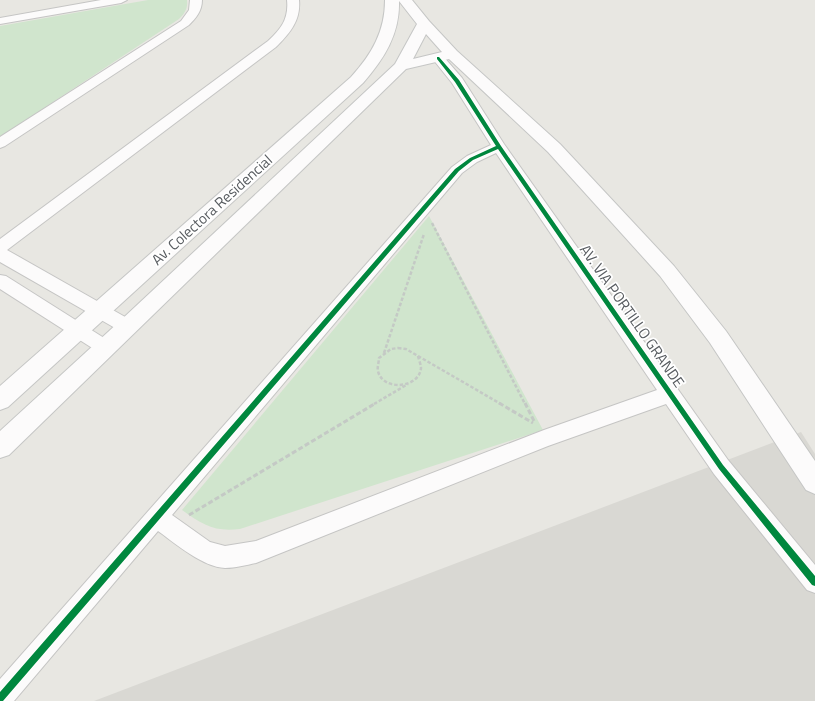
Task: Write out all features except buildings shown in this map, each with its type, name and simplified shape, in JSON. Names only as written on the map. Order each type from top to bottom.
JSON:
[{"type":"street","points":[[0,21],[121,0]]},
{"type":"street","points":[[0,143],[185,23],[194,12],[196,0]]},
{"type":"street","points":[[0,247],[272,44],[286,30],[293,17],[293,0]]},
{"type":"street","name":"Av. Colectora Residencial","points":[[0,400],[372,65],[382,48],[390,26],[393,9],[392,0]]},
{"type":"street","name":"AV. VIA PORTILLO GRANDE","points":[[405,0],[424,24],[445,56],[457,82],[499,147],[721,467],[815,582]]},
{"type":"street","points":[[401,66],[424,24]]},
{"type":"street","points":[[401,66],[445,56]]},
{"type":"street","name":"AV. VIA PORTILLO GRANDE","points":[[445,56],[554,148],[667,271],[718,337],[815,482]]},
{"type":"street","name":"Av. Colectora Residencial","points":[[0,447],[128,328],[401,66]]},
{"type":"street","points":[[0,698],[163,522],[426,214],[466,162],[478,155],[499,147]]},
{"type":"street","points":[[0,254],[100,310],[128,328]]},
{"type":"street","points":[[0,282],[106,348]]},
{"type":"street","points":[[163,522],[205,551],[225,557],[256,552],[544,439],[670,394]]},
{"type":"path","points":[[384,353],[426,214]]},
{"type":"path","points":[[408,384],[392,384],[380,377],[377,364],[384,353],[391,349],[406,348],[537,425],[426,214]]},
{"type":"path","points":[[163,522],[408,384],[419,375],[421,368],[418,356]]},
{"type":"shaded area","points":[[801,432],[815,454],[815,701],[94,701]]},
{"type":"green space","points":[[148,0],[187,0],[187,6],[179,19],[0,137],[0,26]]},
{"type":"green space","points":[[429,216],[543,430],[240,529],[231,530],[209,526],[196,520],[182,510]]},
{"type":"cycle path","points":[[438,58],[457,81],[499,147],[721,467],[815,582]]},
{"type":"cycle path","points":[[0,698],[457,170],[472,159],[499,147]]}]
